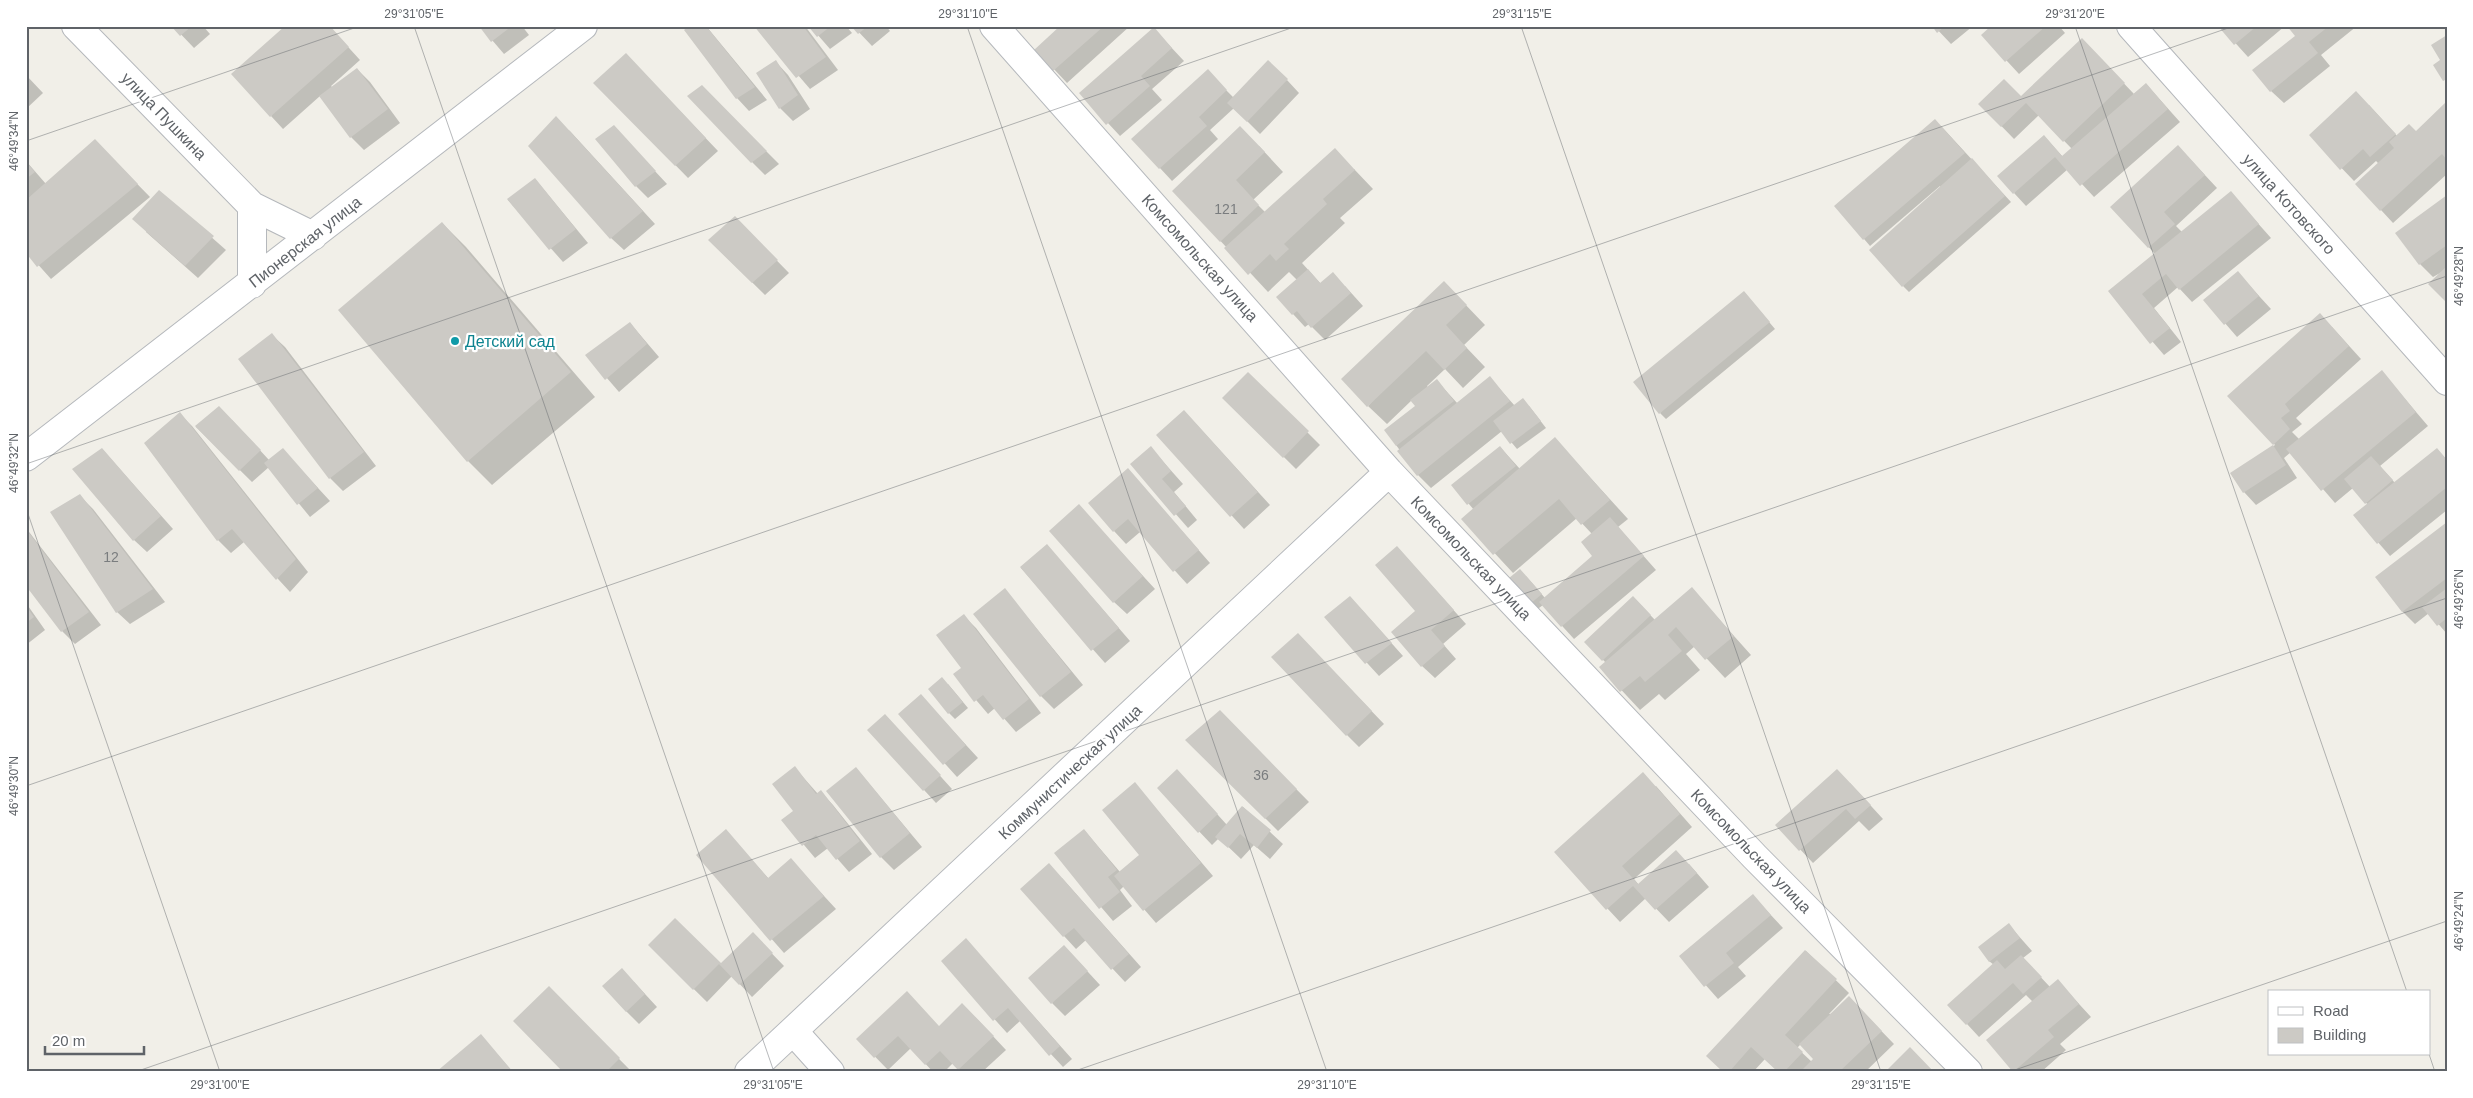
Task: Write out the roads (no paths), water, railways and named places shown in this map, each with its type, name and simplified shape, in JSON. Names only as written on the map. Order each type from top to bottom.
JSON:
[{"type":"street","name":"улица Пушкина","points":[[76,26],[252,206],[313,236]]},
{"type":"street","name":"Пионерская улица","points":[[26,457],[583,26]]},
{"type":"street","name":"Комсомольская улица","points":[[994,26],[1389,472],[1749,849],[1968,1072]]},
{"type":"street","name":"улица Котовского","points":[[2131,26],[2447,382]]},
{"type":"street","points":[[252,206],[252,284]]},
{"type":"street","name":"Коммунистическая улица","points":[[749,1072],[794,1032],[1389,472]]},
{"type":"street","points":[[794,1032],[830,1072]]},
{"type":"place","name":"Детский сад","points":[[455,341]]}]
